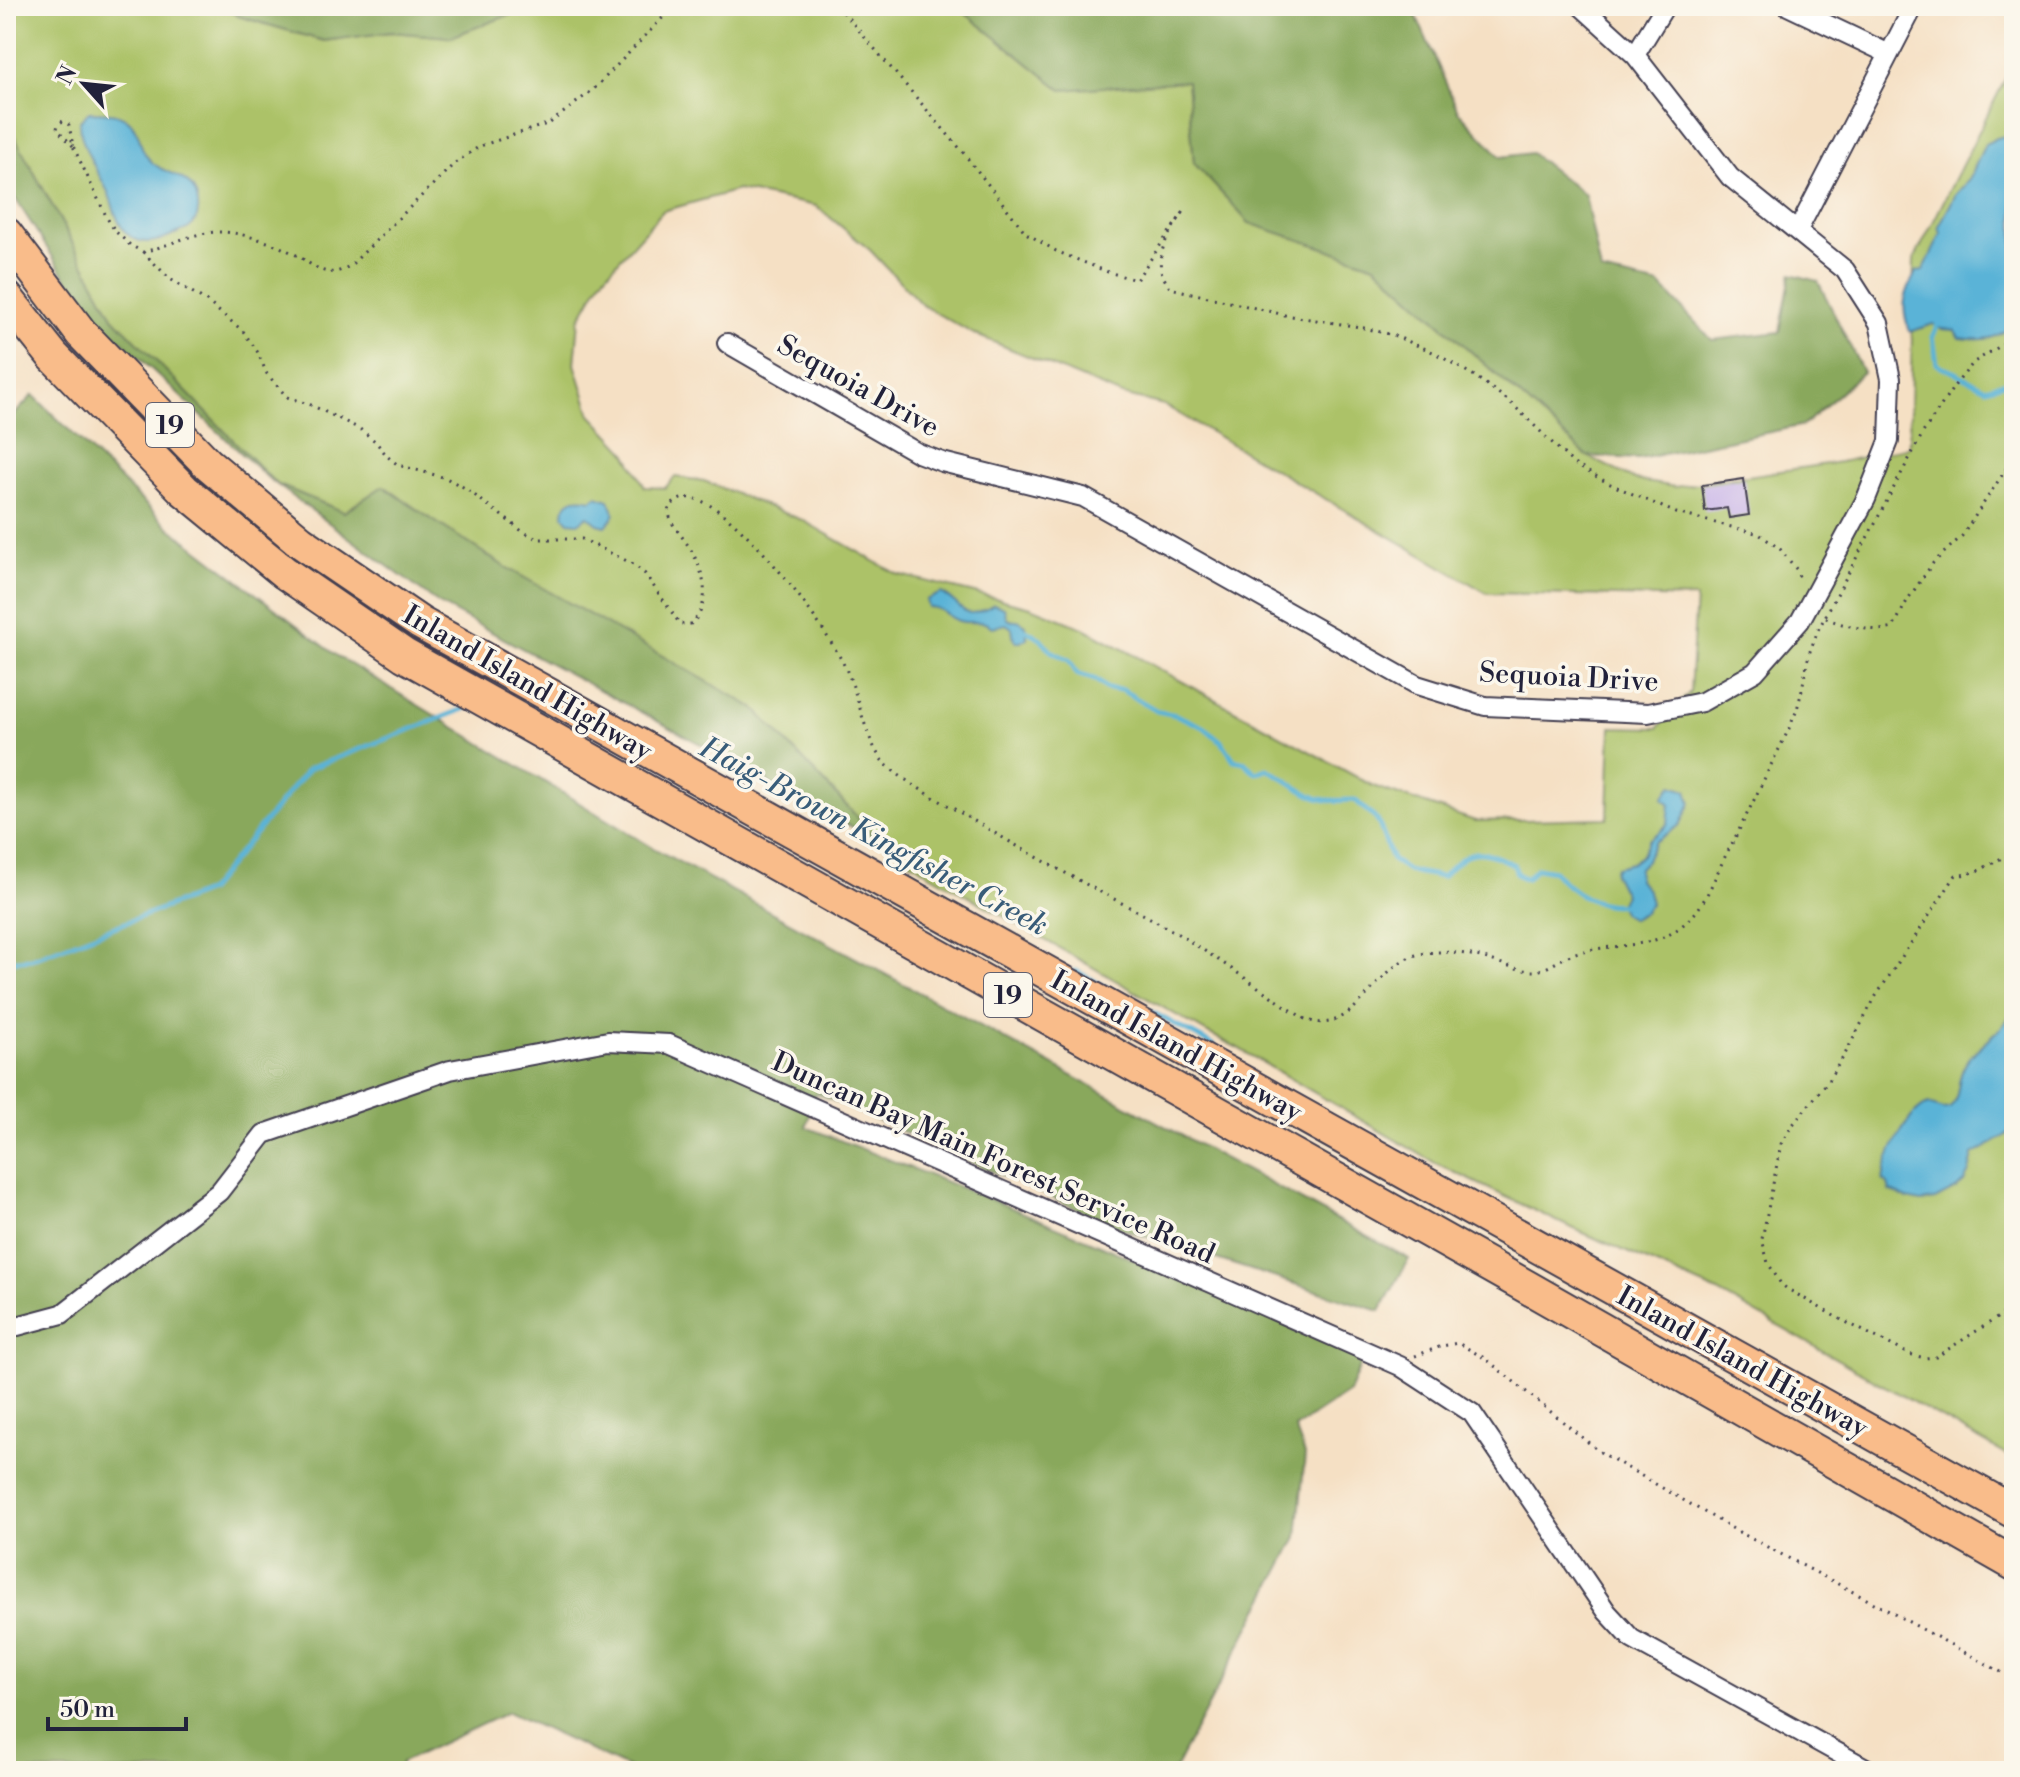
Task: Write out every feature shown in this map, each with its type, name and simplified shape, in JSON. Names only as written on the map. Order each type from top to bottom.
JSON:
[{"type":"highway","name":"Inland Island Highway","points":[[6,234],[81,333],[207,463],[301,542],[420,623],[2014,1512]]},
{"type":"highway","name":"Inland Island Highway","points":[[6,297],[53,356],[184,490],[285,573],[404,655],[1479,1259],[2014,1564]]},
{"type":"street","name":"Sequoia Drive","points":[[727,343],[918,453],[942,462],[1083,497],[1417,685],[1485,706],[1648,713],[1702,702],[1755,672],[1800,621],[1866,499],[1889,441],[1891,379],[1879,323],[1845,270],[1730,177],[1635,55],[1581,6]]},
{"type":"street","points":[[1635,55],[1665,6]]},
{"type":"street","points":[[1788,6],[1889,54]]},
{"type":"street","points":[[1798,230],[1914,6]]},
{"type":"street","name":"Duncan Bay Main Forest Service Road","points":[[6,1329],[62,1314],[219,1192],[264,1134],[450,1070],[608,1041],[669,1044],[1394,1363],[1472,1413],[1607,1612],[1632,1639],[1871,1771]]},
{"type":"path","points":[[143,252],[200,233],[223,232],[247,235],[272,244],[325,272],[338,272],[351,265],[455,163],[480,146],[550,123],[594,89],[674,6]]},
{"type":"path","points":[[838,6],[962,151],[1026,233],[1056,251],[1136,280],[1185,210],[1162,251],[1161,271],[1170,288],[1285,315],[1393,335],[1433,352],[1509,401],[1574,464],[1608,483],[1676,513],[1759,534],[1780,549],[1797,570],[1802,584]]},
{"type":"path","points":[[73,146],[57,129],[63,121],[69,125],[73,146],[115,231],[143,252],[170,279],[205,300],[243,331],[257,351],[267,374],[287,397],[360,429],[398,465],[446,478],[465,488],[537,539],[582,539],[633,564],[645,574],[680,624],[691,624],[700,614],[702,577],[697,560],[668,517],[669,507],[678,499],[692,498],[713,507],[750,538],[802,600],[831,641],[847,671],[872,743],[883,763],[1019,848],[1177,933],[1315,1023],[1328,1024],[1343,1017],[1401,961],[1416,955],[1452,952],[1526,971],[1539,970],[1578,953],[1648,942],[1670,934],[1695,913],[1795,713],[1809,656],[1825,618],[1924,431],[1974,362],[2014,334]]},
{"type":"path","points":[[1817,614],[1834,622],[1883,631],[1893,628],[1908,599],[1933,563],[1962,536],[2014,457]]},
{"type":"path","points":[[2014,850],[1991,865],[1964,876],[1956,875],[1894,967],[1844,1056],[1785,1136],[1777,1154],[1762,1239],[1768,1263],[1786,1288],[1909,1354],[1936,1357],[2014,1307]]},
{"type":"path","points":[[1394,1363],[1458,1343],[1486,1359],[1600,1452],[1735,1530],[2014,1679]]},
{"type":"green space","points":[[6,6],[223,6],[238,16],[324,41],[391,32],[450,37],[534,6],[956,6],[1062,90],[1187,80],[1194,163],[1249,223],[1375,265],[1587,456],[1635,480],[1675,487],[1840,462],[1909,447],[1914,260],[2014,62],[2014,1459],[1718,1292],[1437,1164],[926,872],[878,839],[754,708],[502,565],[384,486],[344,512],[276,484],[113,317],[6,121]],"holes":[[[738,190],[816,206],[870,250],[922,305],[974,334],[1122,395],[1164,405],[1487,593],[1696,598],[1690,692],[1658,728],[1611,727],[1608,818],[1475,821],[1373,786],[1088,630],[1031,607],[897,574],[802,520],[704,481],[675,477],[665,488],[645,487],[625,451],[591,415],[575,364],[579,320],[602,279],[663,211]]]},
{"type":"green space","points":[[223,6],[534,6],[450,37],[391,32],[324,41],[238,16]]},
{"type":"green space","points":[[956,6],[1412,6],[1458,111],[1501,157],[1531,153],[1585,195],[1601,272],[1660,285],[1712,340],[1780,332],[1791,274],[1818,281],[1863,372],[1804,425],[1639,459],[1587,456],[1375,265],[1249,223],[1194,163],[1187,81],[1062,90]]},
{"type":"green space","points":[[6,121],[113,317],[276,484],[85,307],[6,184]]},
{"type":"green space","points":[[33,395],[170,528],[337,656],[655,849],[1409,1259],[1380,1311],[1122,1229],[816,1093],[806,1127],[1005,1205],[1364,1357],[1349,1392],[1295,1428],[1305,1455],[1297,1537],[1174,1771],[635,1771],[508,1712],[402,1762],[398,1771],[6,1771],[6,444],[12,417]]},
{"type":"green space","points":[[276,484],[344,512],[383,486],[502,565],[754,708],[878,839],[812,808],[738,764],[439,604]]},
{"type":"water","points":[[89,112],[113,113],[125,118],[135,129],[149,159],[189,184],[198,210],[196,220],[189,228],[150,242],[137,240],[125,231],[83,140],[79,122]]},
{"type":"water","points":[[2014,136],[2014,320],[1997,336],[1983,339],[1959,338],[1955,330],[1941,329],[1933,324],[1910,332],[1904,308],[1906,294],[1916,272],[1923,271],[1941,234],[1939,226],[1956,194],[1969,180],[1985,144]]},
{"type":"water","points":[[597,496],[609,500],[615,514],[606,526],[588,516],[578,523],[569,522],[563,515],[570,502],[592,500]]},
{"type":"water","points":[[941,593],[969,613],[994,604],[1004,608],[1007,619],[1026,625],[1027,639],[1014,640],[1012,628],[1006,624],[992,627],[984,623],[964,622],[928,607],[926,600]]},
{"type":"water","points":[[1672,785],[1687,790],[1691,803],[1680,825],[1655,842],[1639,868],[1638,880],[1648,891],[1651,903],[1643,913],[1632,919],[1622,913],[1620,902],[1625,895],[1614,873],[1616,867],[1632,863],[1642,855],[1649,840],[1668,823],[1670,804],[1663,798]]},
{"type":"water","points":[[2014,1010],[2014,1127],[1973,1155],[1964,1182],[1935,1200],[1921,1202],[1890,1191],[1883,1180],[1885,1171],[1905,1126],[1928,1104],[1950,1108],[1967,1062],[2001,1028]]},
{"type":"building","points":[[1744,479],[1749,515],[1729,518],[1727,508],[1705,511],[1702,485]]},
{"type":"waterway","points":[[1939,322],[1933,336],[1937,364],[1986,388],[2014,380]]},
{"type":"waterway","points":[[1026,630],[1041,639],[1051,651],[1069,660],[1077,674],[1096,680],[1107,689],[1122,690],[1157,711],[1204,727],[1222,742],[1234,760],[1244,762],[1256,773],[1267,769],[1317,798],[1355,800],[1378,821],[1392,860],[1409,871],[1442,877],[1467,855],[1483,853],[1514,865],[1517,874],[1526,879],[1537,868],[1554,871],[1568,886],[1585,897],[1604,904],[1625,904]]},
{"type":"waterway","name":"Haig-Brown Kingfisher Creek","points":[[513,699],[545,710]]},
{"type":"waterway","name":"Haig-Brown Kingfisher Creek","points":[[6,961],[31,959],[208,891],[308,769],[464,709]]},
{"type":"waterway","name":"Haig-Brown Kingfisher Creek","points":[[1076,971],[1213,1045]]}]
